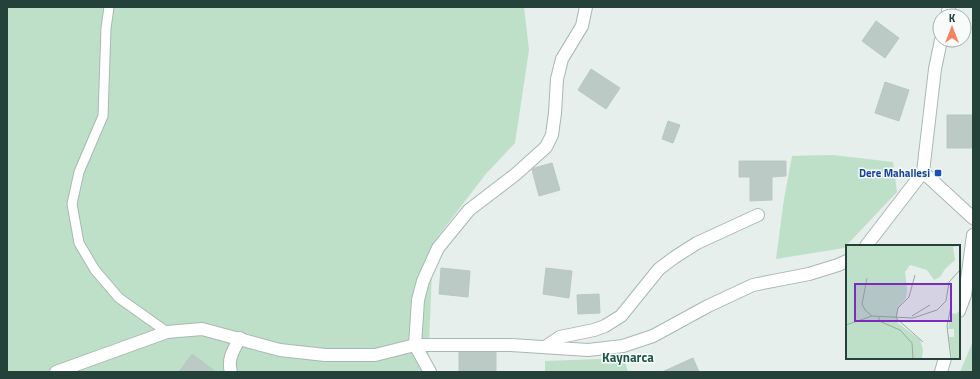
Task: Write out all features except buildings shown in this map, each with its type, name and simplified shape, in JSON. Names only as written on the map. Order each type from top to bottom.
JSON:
[{"type":"street","points":[[430,372],[415,345],[418,300],[423,281],[438,248],[469,210],[537,157],[546,147],[552,135],[556,113],[557,79],[562,59],[582,26],[586,7]]},
{"type":"street","points":[[867,245],[924,172],[935,69],[939,48]]},
{"type":"street","points":[[924,172],[973,218]]},
{"type":"street","points":[[545,347],[560,337],[594,330],[605,326],[621,316],[659,269],[669,261],[697,243],[758,215]]},
{"type":"street","points":[[960,308],[965,295],[973,235]]},
{"type":"street","points":[[56,372],[167,332],[202,329],[280,350],[326,355],[375,355],[415,345],[511,346],[588,350],[623,346],[652,336],[708,306],[752,285],[809,274],[838,265],[846,261]]},
{"type":"street","points":[[231,372],[229,364],[233,350],[240,338]]},
{"type":"street","points":[[941,372],[945,359]]},
{"type":"lane","points":[[109,7],[106,28],[103,116],[79,172],[72,204],[79,243],[95,270],[119,298],[167,332]]},
{"type":"green space","points":[[7,7],[524,7],[529,50],[515,143],[485,175],[433,243],[428,372],[7,372]]},
{"type":"green space","points":[[833,155],[893,162],[897,192],[844,248],[776,259],[784,199],[792,156]]},
{"type":"green space","points":[[973,341],[973,372],[960,372]]},
{"type":"green space","points":[[624,358],[628,372],[545,372],[545,361]]},
{"type":"place","name":"Dere Mahallesi","points":[[938,173]]},
{"type":"district","name":"Kaynarca","points":[[628,357]]}]
